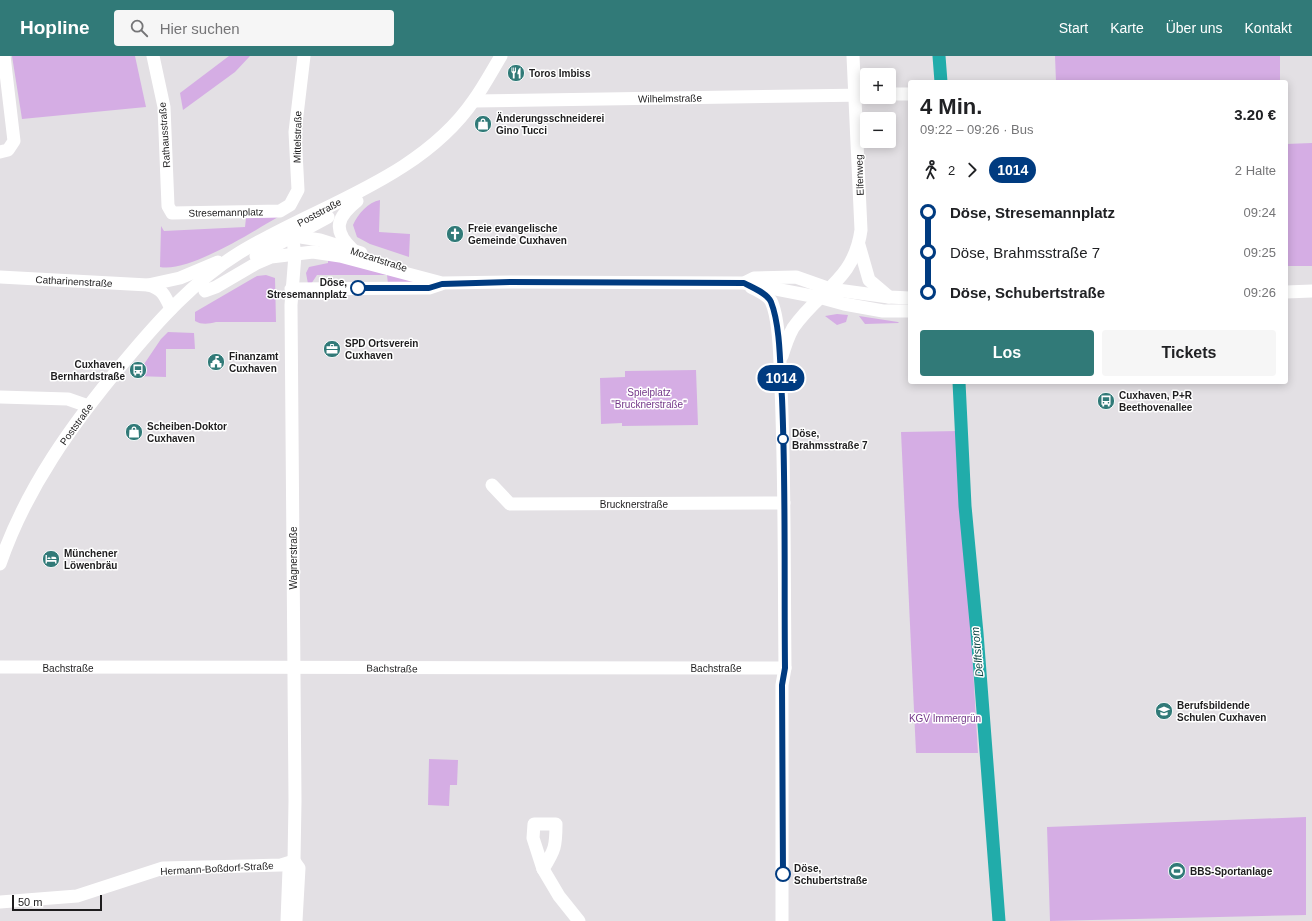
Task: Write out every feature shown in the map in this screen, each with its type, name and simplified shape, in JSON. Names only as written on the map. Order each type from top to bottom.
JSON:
[{"type":"street","points":[[0,152],[8,150],[14,142],[4,56]]},
{"type":"street","name":"Rathausstraße","points":[[153,56],[164,108],[168,206],[172,213]]},
{"type":"street","name":"Mittelstraße","points":[[280,211],[290,205],[298,190],[295,132],[304,56]]},
{"type":"street","name":"Poststraße","points":[[175,306],[205,291],[241,264],[397,171],[422,153],[447,132],[474,101],[501,56]]},
{"type":"street","name":"Elfenweg","points":[[853,56],[860,90]]},
{"type":"street","points":[[896,94],[908,94]]},
{"type":"street","name":"Wilhelmstraße","points":[[474,101],[860,95]]},
{"type":"street","name":"Elfenweg","points":[[780,362],[787,338],[794,327],[850,265],[859,245],[861,230],[861,104]]},
{"type":"street","name":"Poststraße","points":[[0,564],[9,538],[24,506],[53,456],[88,406],[131,354],[175,306],[197,284],[238,254],[290,234],[357,201],[383,178]]},
{"type":"street","points":[[353,250],[343,241],[339,230],[341,218],[357,201]]},
{"type":"street","name":"Stresemannplatz","points":[[172,213],[280,211]]},
{"type":"street","name":"Mozartstraße","points":[[290,234],[320,240],[431,275],[465,283]]},
{"type":"street","name":"Wagnerstraße","points":[[288,921],[289,869],[294,861],[295,801],[291,289],[294,275],[290,256],[290,234]]},
{"type":"street","name":"Elfenweg","points":[[859,245],[869,280],[889,297]]},
{"type":"street","name":"Mozartstraße","points":[[205,291],[216,287],[257,263],[271,257],[290,256],[313,252],[340,256],[442,284],[744,283],[754,278],[796,276],[826,293]]},
{"type":"street","name":"Catharinenstraße","points":[[148,285],[180,278],[238,254]]},
{"type":"street","name":"Catharinenstraße","points":[[0,277],[148,285],[158,288],[175,306]]},
{"type":"street","points":[[744,283],[765,295],[770,301],[774,313],[780,362],[784,502],[785,668],[782,685],[782,921]]},
{"type":"street","name":"Mozartstraße","points":[[291,289],[429,288],[442,284]]},
{"type":"street","points":[[1288,292],[1312,291]]},
{"type":"street","points":[[826,293],[908,298]]},
{"type":"street","points":[[826,293],[844,304],[883,311],[908,311]]},
{"type":"street","points":[[0,398],[68,399],[88,406]]},
{"type":"street","name":"Brucknerstraße","points":[[492,485],[510,504],[784,502]]},
{"type":"street","name":"Bachstraße","points":[[0,668],[785,668]]},
{"type":"street","name":"Wagnerstraße","points":[[294,861],[299,868],[296,921]]},
{"type":"street","name":"Hermann-Boßdorf-Straße","points":[[0,902],[77,896],[163,868],[281,865],[294,861]]},
{"type":"street","points":[[543,869],[548,881],[579,921]]},
{"type":"green space","points":[[12,56],[135,56],[146,107],[22,119]]},
{"type":"green space","points":[[229,56],[250,56],[235,72],[183,110],[180,93]]},
{"type":"green space","points":[[1055,56],[1280,56],[1280,80],[1056,80]]},
{"type":"green space","points":[[1312,143],[1312,266],[1288,266],[1288,144]]},
{"type":"green space","points":[[380,200],[379,232],[410,234],[409,257],[370,244],[357,237],[353,225],[364,209],[371,203]]},
{"type":"green space","points":[[278,217],[237,241],[203,258],[187,264],[172,267],[160,267],[161,226],[164,231],[245,227],[246,218]]},
{"type":"green space","points":[[328,257],[424,284],[388,284],[387,275],[317,275],[311,284],[308,284],[306,273],[309,267],[328,263]]},
{"type":"green space","points":[[266,275],[275,278],[276,322],[216,322],[205,324],[195,321],[195,312],[257,276]]},
{"type":"green space","points":[[837,314],[848,315],[846,322],[837,325],[825,316]]},
{"type":"green space","points":[[859,316],[898,322],[899,323],[865,324]]},
{"type":"green space","points":[[168,332],[194,333],[195,349],[166,349],[166,377],[136,376],[161,339]]},
{"type":"green space","name":"Spielplatz \"Brucknerstraße\"","points":[[696,370],[698,425],[622,426],[622,423],[601,424],[600,378],[625,377],[625,371]]},
{"type":"green space","name":"KGV Immergrün","points":[[959,431],[978,753],[916,753],[901,432]]},
{"type":"green space","points":[[429,759],[458,760],[457,785],[450,785],[449,806],[428,805]]},
{"type":"green space","name":"BBS-Sportanlage","points":[[1306,817],[1306,915],[1050,921],[1047,827]]},
{"type":"waterway","name":"Delftstrom","points":[[939,56],[941,80]]},
{"type":"waterway","name":"Delftstrom","points":[[959,384],[965,506],[977,633],[999,921]]},
{"type":"bus line","name":"1014","points":[[358,288],[429,288],[442,284],[511,282],[744,283],[765,295],[770,301],[777,329],[783,439],[785,668],[782,685],[783,874]]},
{"type":"place","name":"Toros Imbiss","points":[[516,73]]},
{"type":"place","name":"Änderungsschneiderei Gino Tucci","points":[[483,124]]},
{"type":"place","name":"Freie evangelische Gemeinde Cuxhaven","points":[[455,234]]},
{"type":"place","name":"Döse, Stresemannplatz","points":[[358,288]]},
{"type":"place","name":"SPD Ortsverein Cuxhaven","points":[[332,349]]},
{"type":"place","name":"Finanzamt Cuxhaven","points":[[216,362]]},
{"type":"place","name":"Cuxhaven, Bernhardstraße","points":[[138,370]]},
{"type":"place","name":"Cuxhaven, P+R Beethovenallee","points":[[1106,401]]},
{"type":"place","name":"Scheiben-Doktor Cuxhaven","points":[[134,432]]},
{"type":"place","name":"Döse, Brahmsstraße 7","points":[[783,439]]},
{"type":"place","name":"Münchener Löwenbräu","points":[[51,559]]},
{"type":"place","name":"Berufsbildende Schulen Cuxhaven","points":[[1164,711]]},
{"type":"place","name":"BBS-Sportanlage","points":[[1177,871]]},
{"type":"place","name":"Döse, Schubertstraße","points":[[783,874]]}]
